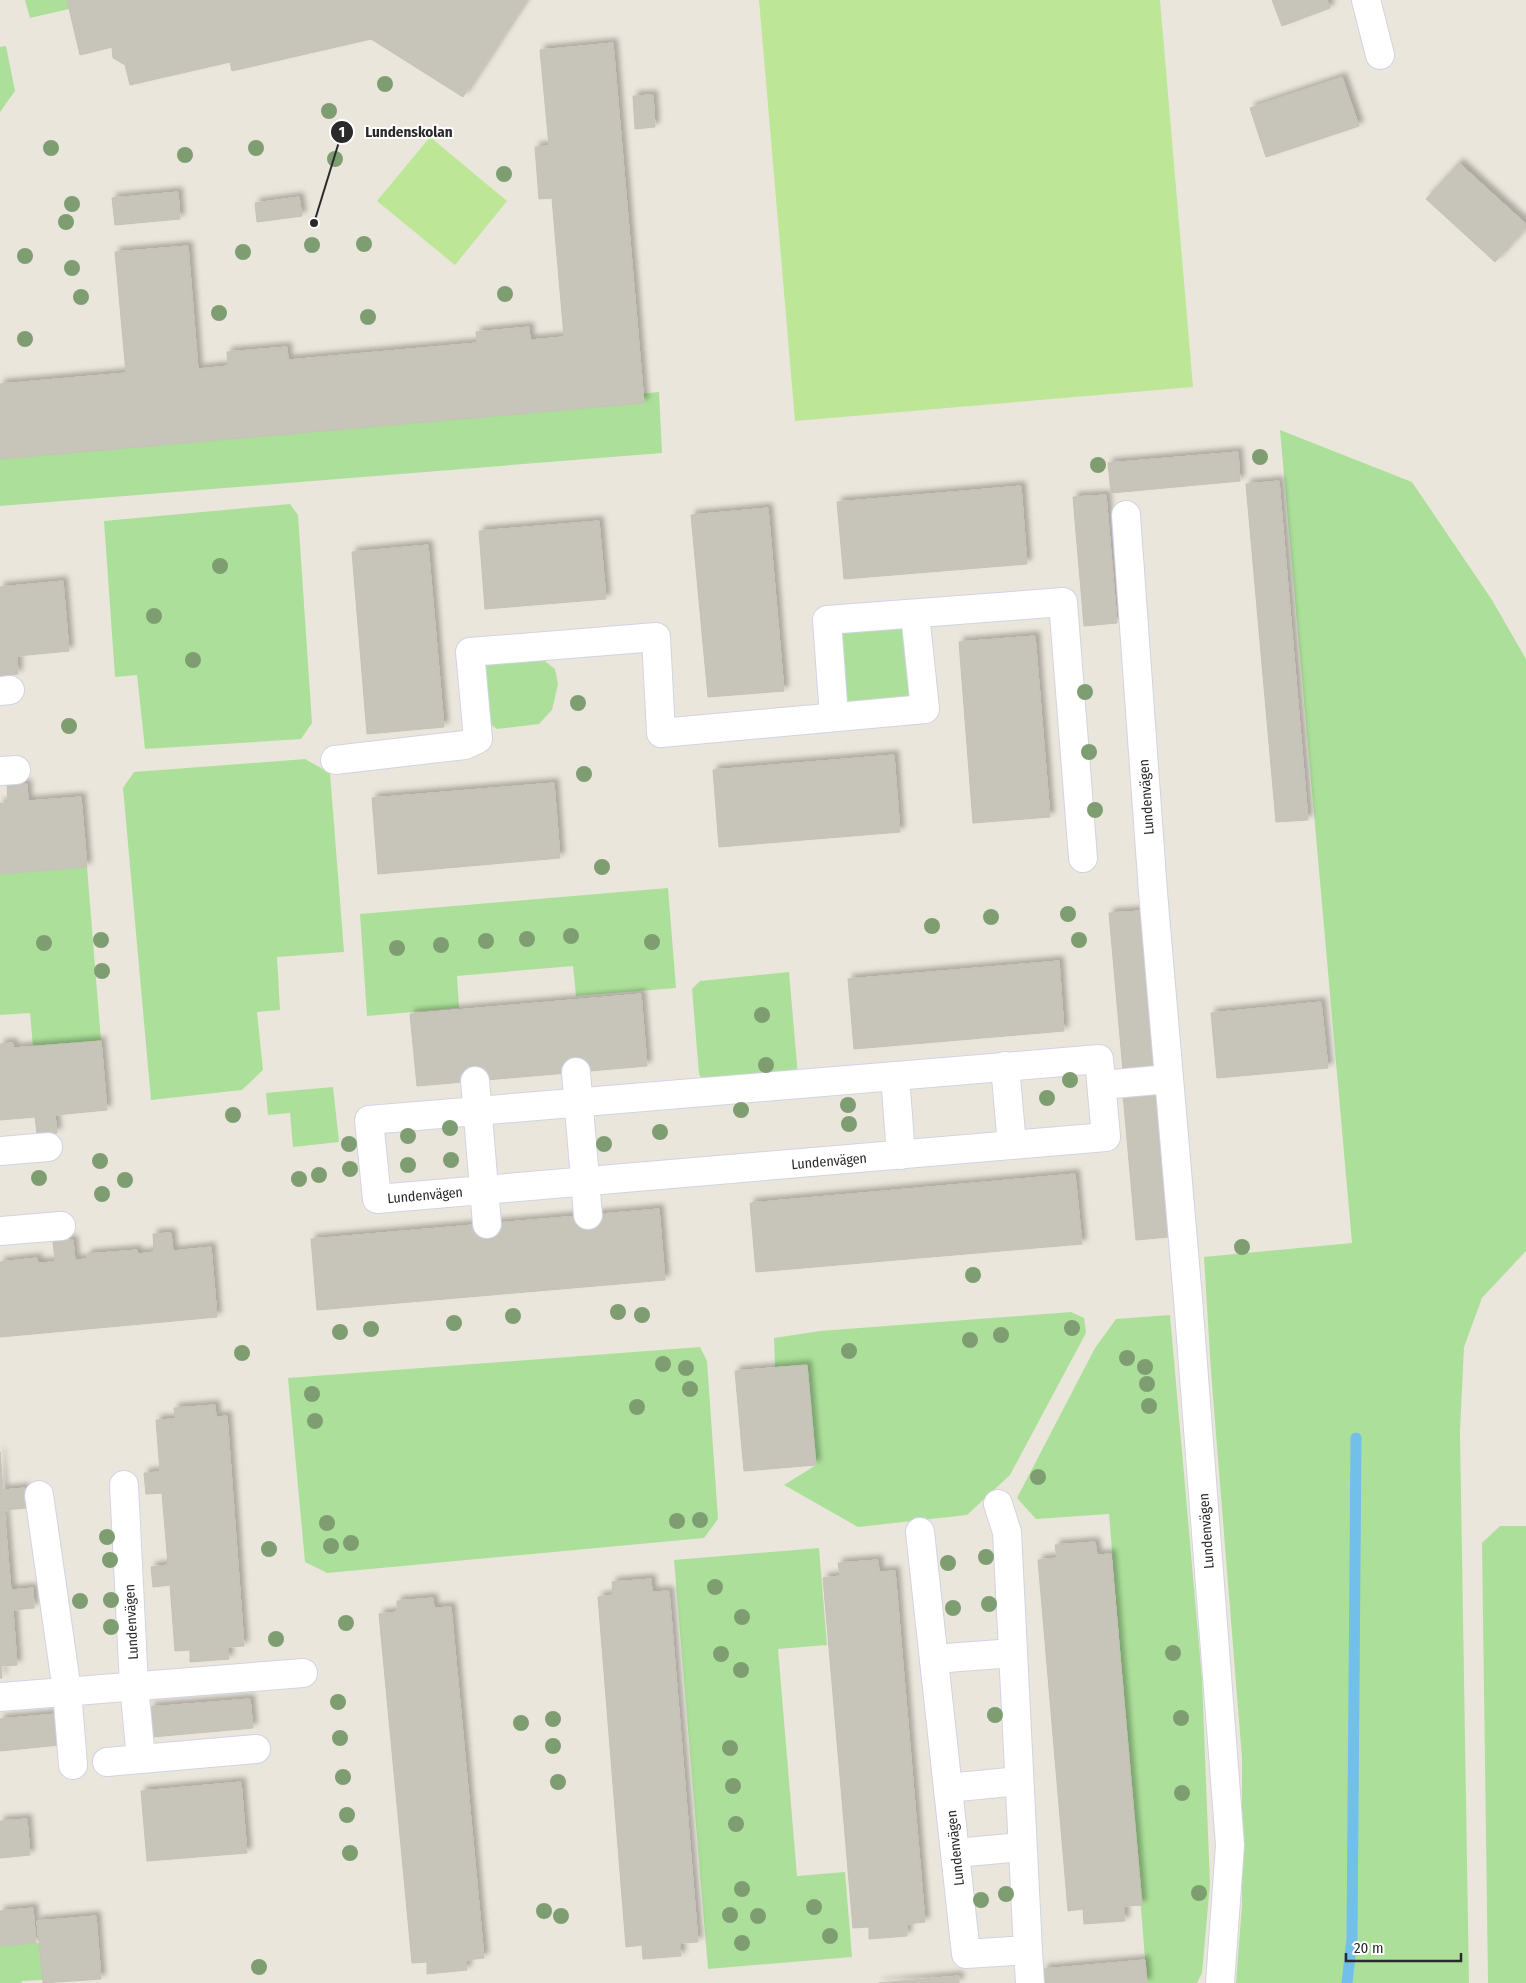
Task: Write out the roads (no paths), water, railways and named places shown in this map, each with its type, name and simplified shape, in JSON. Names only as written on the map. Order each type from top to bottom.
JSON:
[{"type":"street","points":[[1366,0],[1380,56]]},
{"type":"street","name":"Lundenvägen","points":[[1126,515],[1152,882],[1230,1845],[1220,1983]]},
{"type":"street","points":[[834,717],[827,620],[1063,602],[1083,858]]},
{"type":"street","points":[[335,760],[465,745],[478,739],[470,652],[656,637],[661,733],[925,709],[915,614]]},
{"type":"street","name":"Lundenvägen","points":[[1099,1059],[1106,1137],[377,1199],[369,1120],[1005,1066],[1099,1059]]},
{"type":"street","points":[[1005,1066],[1012,1145]]},
{"type":"street","points":[[576,1072],[588,1215]]},
{"type":"street","points":[[895,1076],[901,1155]]},
{"type":"street","points":[[1102,1085],[1169,1079]]},
{"type":"street","points":[[475,1081],[487,1224]]},
{"type":"street","points":[[0,1151],[48,1147]]},
{"type":"street","points":[[0,1231],[61,1226]]},
{"type":"street","name":"Lundenvägen","points":[[124,1485],[134,1685],[141,1759]]},
{"type":"street","points":[[39,1495],[68,1691],[73,1765]]},
{"type":"street","points":[[998,1504],[1007,1532],[1030,1983]]},
{"type":"street","name":"Lundenvägen","points":[[920,1532],[966,1954],[1028,1950]]},
{"type":"street","points":[[934,1659],[1013,1653]]},
{"type":"street","points":[[0,1697],[303,1672]]},
{"type":"street","points":[[108,1762],[256,1749]]},
{"type":"street","points":[[948,1788],[1019,1781]]},
{"type":"street","points":[[955,1853],[1022,1847]]},
{"type":"waterway","points":[[1347,1983],[1352,1938],[1356,1438]]},
{"type":"place","name":"Lundenskolan","points":[[314,223]]}]
